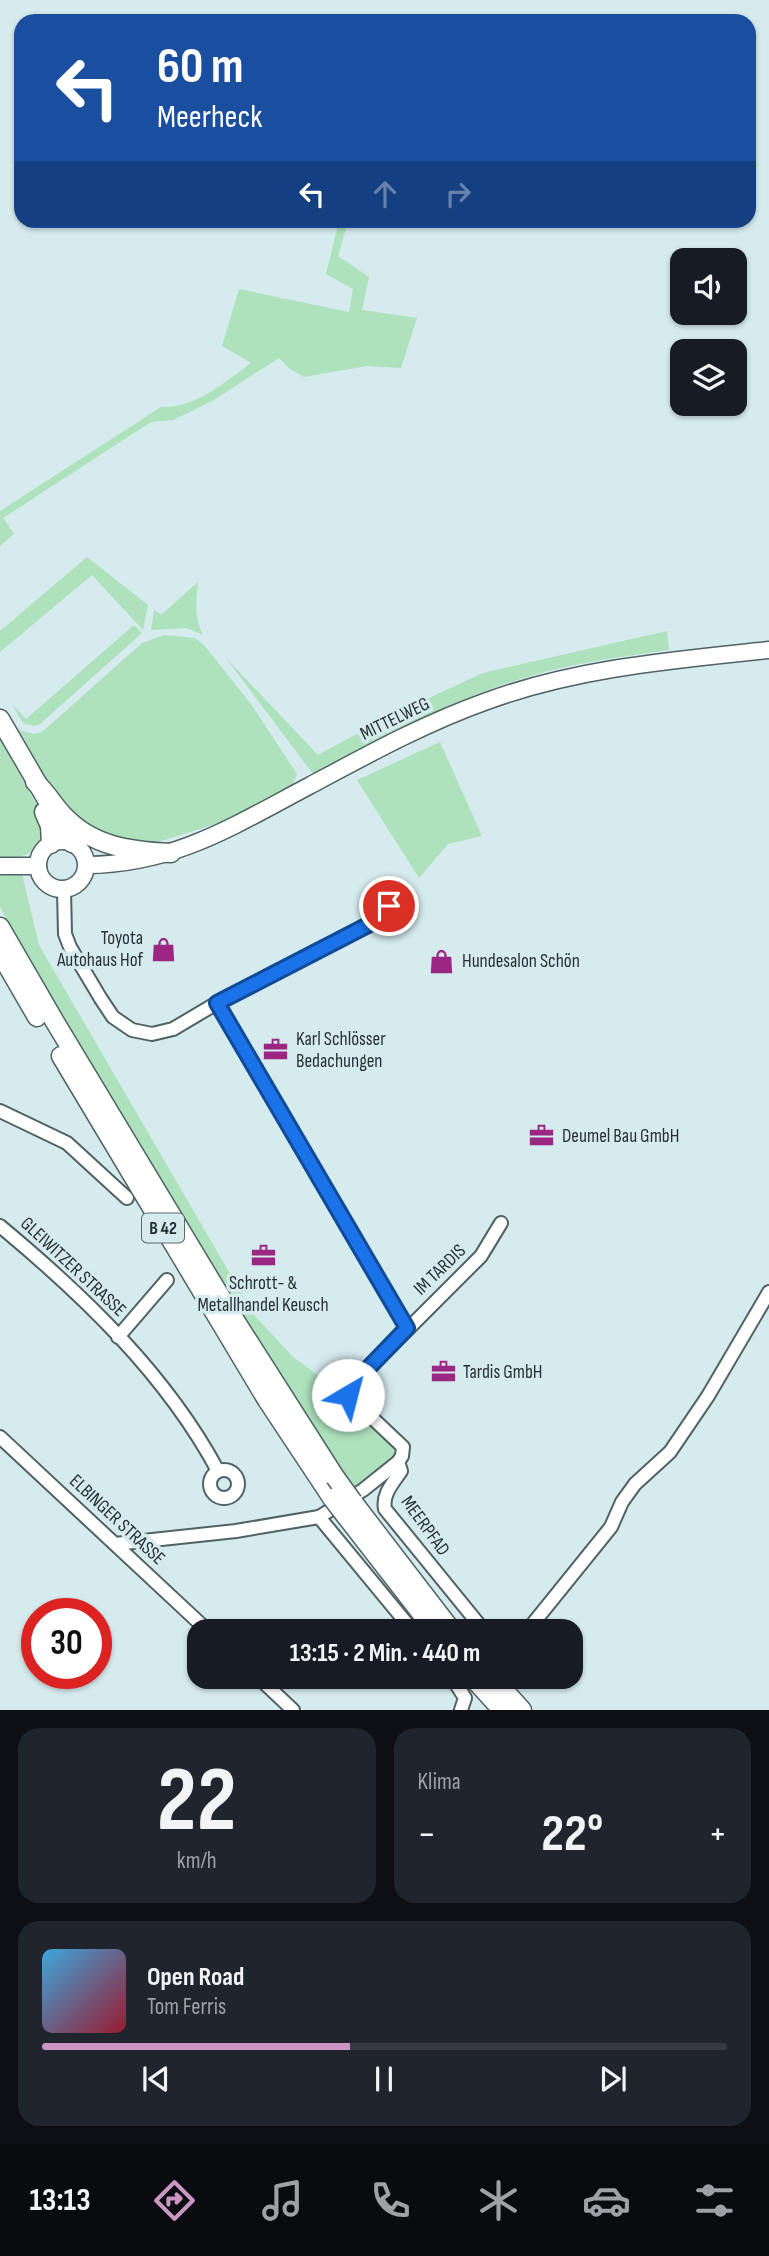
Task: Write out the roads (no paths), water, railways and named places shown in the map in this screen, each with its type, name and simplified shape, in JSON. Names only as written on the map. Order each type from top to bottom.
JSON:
[{"type":"highway","points":[[0,719],[72,843]]},
{"type":"highway","points":[[0,732],[47,818],[51,844]]},
{"type":"highway","points":[[35,782],[69,821],[96,840],[120,848],[171,853]]},
{"type":"highway","name":"B 42","points":[[0,928],[231,1314],[335,1477],[349,1508],[427,1619]]},
{"type":"highway","name":"B 42","points":[[0,953],[267,1400],[332,1498],[349,1508],[442,1619]]},
{"type":"highway","points":[[483,1689],[502,1710]]},
{"type":"highway","points":[[503,1689],[522,1710]]},
{"type":"main road","name":"MITTELWEG","points":[[87,865],[121,864],[171,853],[196,844],[410,734],[487,701],[577,676],[642,664],[769,650]]},
{"type":"main road","points":[[61,841],[72,843],[83,852],[87,865],[82,880],[74,887],[64,890],[54,888],[40,876],[38,866],[41,853],[51,844],[61,841]]},
{"type":"main road","points":[[0,866],[38,866]]},
{"type":"street","points":[[64,890],[65,934],[70,947],[113,1017],[132,1030],[152,1034],[173,1029],[217,1003],[368,925],[389,906],[394,890]]},
{"type":"street","points":[[217,1003],[407,1328]]},
{"type":"street","points":[[0,1111],[67,1143],[127,1198]]},
{"type":"street","name":"IM TARDIS","points":[[398,1462],[403,1447],[348,1395],[351,1386],[481,1256],[501,1223]]},
{"type":"street","name":"GLEIWITZER STRASSE","points":[[0,1226],[35,1255],[118,1337],[165,1389],[198,1434],[218,1471]]},
{"type":"street","name":"GLEIWITZER STRASSE","points":[[118,1337],[167,1280]]},
{"type":"street","points":[[537,1619],[611,1527],[622,1502],[635,1484],[670,1452],[708,1396],[769,1292]]},
{"type":"street","name":"ELBINGER STRASSE","points":[[0,1437],[195,1619]]},
{"type":"street","points":[[115,1544],[236,1531],[320,1517],[363,1490],[398,1462]]},
{"type":"street","name":"MEERPFAD","points":[[398,1462],[401,1471],[386,1494],[385,1509],[474,1619]]},
{"type":"street","points":[[320,1517],[403,1619]]},
{"type":"street","points":[[271,1689],[293,1710]]},
{"type":"street","points":[[459,1689],[465,1698],[461,1710]]},
{"type":"place","name":"Toyota Autohaus Hof","points":[[163,949]]},
{"type":"place","name":"Hundesalon Schön","points":[[442,961]]},
{"type":"place","name":"Karl Schlösser Bedachungen","points":[[276,1050]]},
{"type":"place","name":"Deumel Bau GmbH","points":[[542,1136]]},
{"type":"place","name":"Schrott- & Metallhandel Keusch","points":[[263,1255]]},
{"type":"place","name":"Tardis GmbH","points":[[443,1372]]}]
